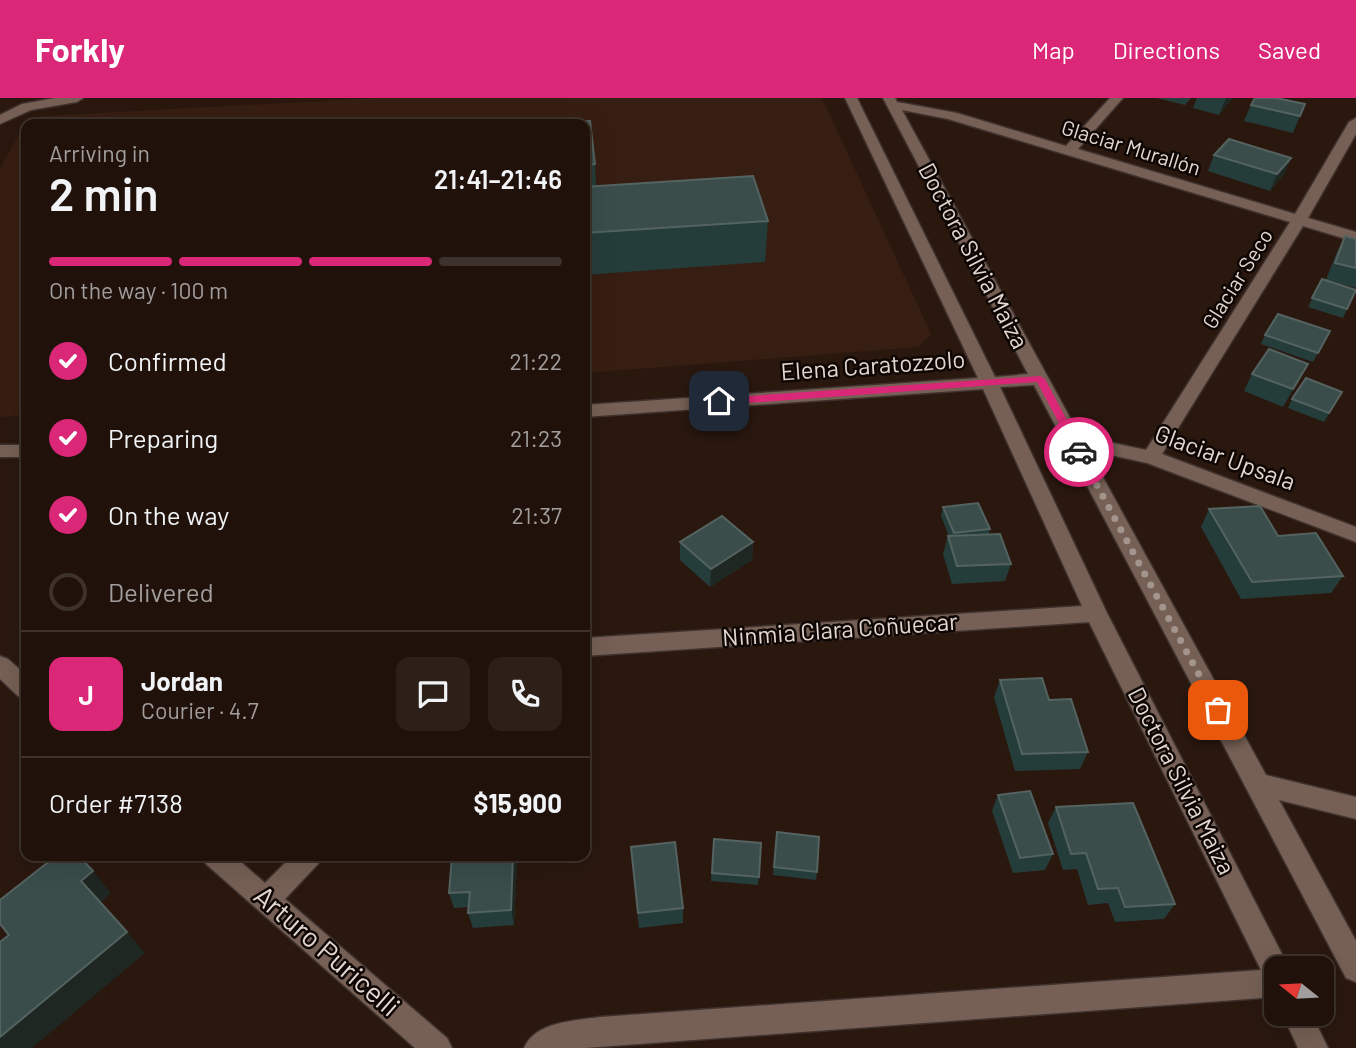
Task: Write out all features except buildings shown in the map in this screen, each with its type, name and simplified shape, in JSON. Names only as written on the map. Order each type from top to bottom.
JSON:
[{"type":"street","points":[[1,111],[77,98]]},
{"type":"street","name":"Doctora Silvia Maiza","points":[[851,98],[989,382],[1096,613],[1268,956]]},
{"type":"street","points":[[1069,151],[1117,98]]},
{"type":"street","name":"Doctora Silvia Maiza","points":[[891,102],[1356,968]]},
{"type":"street","name":"Glaciar Murallón","points":[[891,102],[951,116],[1356,237]]},
{"type":"street","name":"Glaciar Seco","points":[[1151,457],[1300,220],[1356,122]]},
{"type":"street","name":"Elena Caratozzolo","points":[[590,411],[1040,379]]},
{"type":"street","name":"Glaciar Upsala","points":[[1073,442],[1151,457],[1356,535]]},
{"type":"street","points":[[0,451],[21,451]]},
{"type":"street","name":"Ninmia Clara Coñuecar","points":[[590,647],[1096,613]]},
{"type":"street","points":[[0,665],[21,684]]},
{"type":"street","points":[[1257,784],[1356,808]]},
{"type":"street","name":"Arturo Puricelli","points":[[221,861],[438,1048]]},
{"type":"street","points":[[267,899],[304,861]]},
{"type":"street","points":[[539,1048],[553,1039],[600,1031],[1264,984]]},
{"type":"street","points":[[1302,1026],[1313,1048]]},
{"type":"shaded area","points":[[379,98],[822,98],[931,334],[918,347],[590,373],[590,119],[36,119],[43,116]]},
{"type":"shaded area","points":[[21,131],[21,415],[0,417],[0,168]]},
{"type":"way so far","points":[[1079,452],[1218,710]]},
{"type":"route","points":[[719,401],[1040,379],[1079,452]]}]
